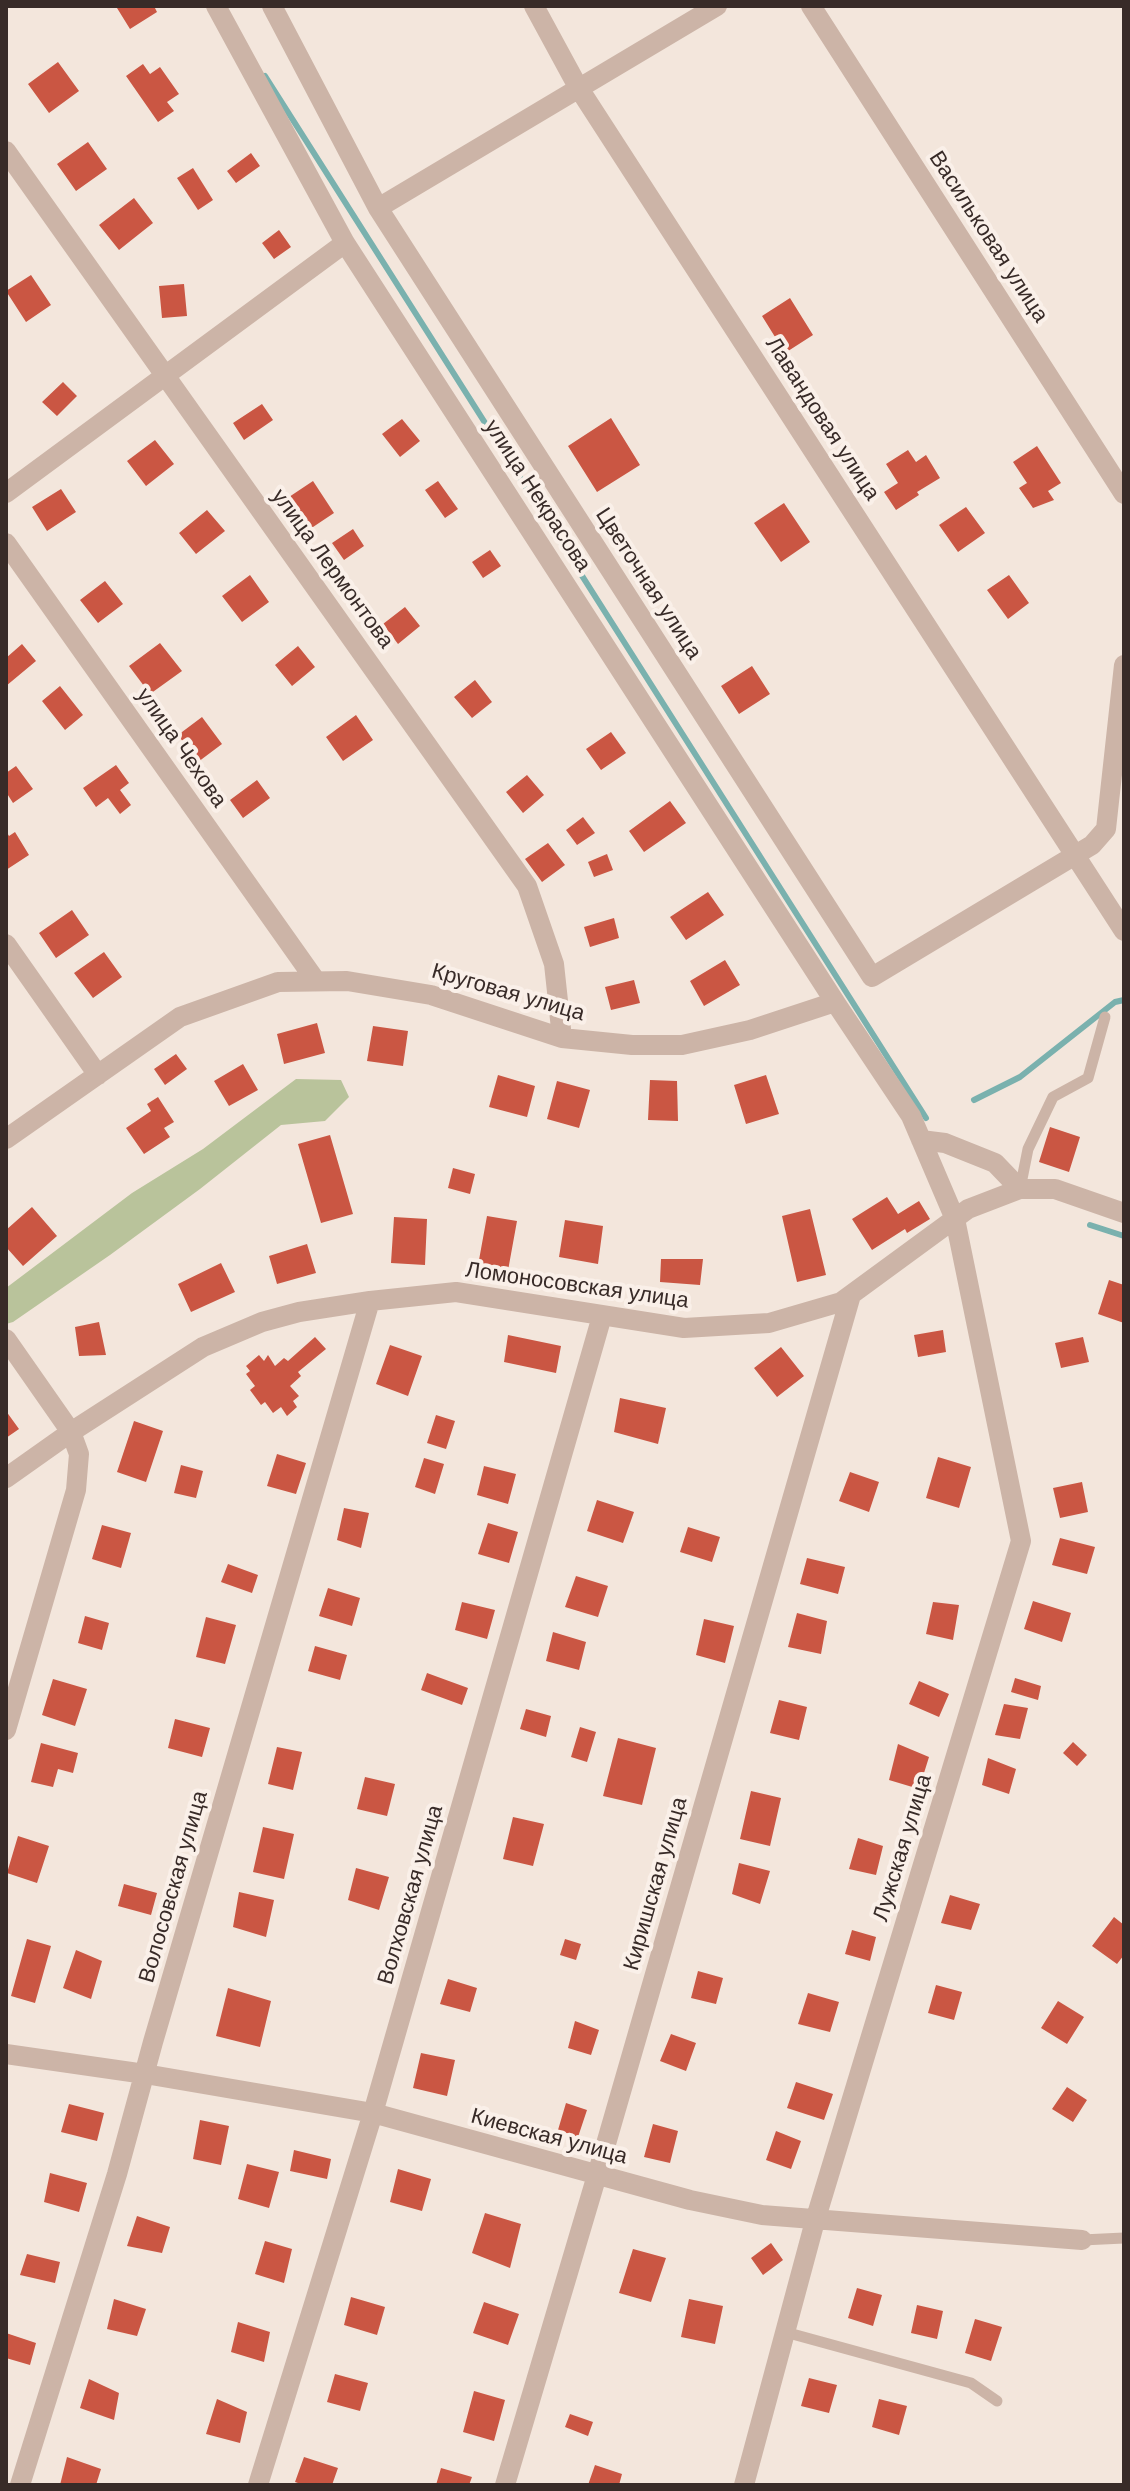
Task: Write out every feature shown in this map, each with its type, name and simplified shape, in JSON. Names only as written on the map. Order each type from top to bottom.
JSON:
[{"type":"street","name":"улица Некрасова","points":[[216,6],[345,243],[835,1002]]},
{"type":"street","name":"Цветочная улица","points":[[272,6],[378,208],[872,977],[1076,854]]},
{"type":"street","name":"Лавандовая улица","points":[[534,6],[578,87],[1076,854]]},
{"type":"street","points":[[378,208],[717,6]]},
{"type":"street","name":"Васильковая улица","points":[[811,6],[1124,494]]},
{"type":"street","name":"улица Лермонтова","points":[[6,151],[527,886],[554,964],[562,1038]]},
{"type":"street","points":[[6,493],[345,243]]},
{"type":"street","name":"улица Чехова","points":[[6,543],[316,981]]},
{"type":"street","points":[[1124,665],[1106,829],[1092,845],[1076,854],[1124,931]]},
{"type":"street","points":[[6,944],[98,1075]]},
{"type":"street","name":"Круговая улица","points":[[6,1139],[180,1017],[278,982],[347,981],[431,995],[562,1038],[632,1045],[682,1045],[750,1030],[835,1002]]},
{"type":"street","points":[[835,1002],[911,1116],[955,1219]]},
{"type":"street","points":[[921,1140],[945,1143],[995,1163],[1020,1189]]},
{"type":"street","name":"Ломоносовская улица","points":[[6,1478],[203,1347],[262,1322],[299,1312],[456,1292],[684,1328],[769,1323],[841,1302],[968,1209],[1020,1189],[1055,1189],[1124,1213]]},
{"type":"street","name":"Лужская улица","points":[[746,2484],[815,2221],[1021,1541],[955,1219]]},
{"type":"street","name":"Киришская улица","points":[[505,2485],[851,1295]]},
{"type":"street","name":"Волосовская улица","points":[[20,2485],[117,2174],[370,1301]]},
{"type":"street","name":"Волховская улица","points":[[258,2485],[373,2113],[602,1316]]},
{"type":"street","points":[[6,1339],[71,1432],[79,1454],[76,1490],[6,1730]]},
{"type":"street","name":"Киевская улица","points":[[6,2054],[373,2113],[597,2175],[762,2215],[1082,2240]]},
{"type":"lane","points":[[1020,1189],[1028,1149],[1053,1097],[1088,1078],[1105,1017]]},
{"type":"lane","points":[[1082,2240],[1124,2238]]},
{"type":"lane","points":[[785,2332],[971,2383],[997,2401]]},
{"type":"green space","points":[[296,1079],[341,1080],[349,1097],[325,1121],[281,1125],[110,1255],[6,1324],[6,1288],[132,1193],[203,1149]]},
{"type":"building","points":[[154,6],[157,12],[130,29],[117,8]]},
{"type":"building","points":[[58,62],[79,91],[49,113],[28,84]]},
{"type":"building","points":[[143,64],[150,74],[160,67],[179,94],[167,102],[174,111],[158,122],[126,76]]},
{"type":"building","points":[[88,142],[107,169],[76,191],[57,164]]},
{"type":"building","points":[[251,153],[260,166],[236,183],[227,171]]},
{"type":"building","points":[[193,168],[213,200],[198,210],[177,178]]},
{"type":"building","points":[[134,198],[153,223],[119,250],[99,225]]},
{"type":"building","points":[[279,230],[291,247],[274,259],[262,243]]},
{"type":"building","points":[[31,275],[51,305],[26,322],[6,291]]},
{"type":"building","points":[[184,284],[187,316],[162,318],[159,286]]},
{"type":"building","points":[[790,298],[813,335],[785,353],[762,316]]},
{"type":"building","points":[[63,382],[77,396],[57,416],[42,402]]},
{"type":"building","points":[[262,404],[273,420],[244,440],[233,423]]},
{"type":"building","points":[[611,418],[640,465],[597,492],[568,446]]},
{"type":"building","points":[[402,419],[420,441],[400,457],[382,434]]},
{"type":"building","points":[[155,440],[174,464],[146,486],[127,461]]},
{"type":"building","points":[[1037,446],[1061,483],[1048,491],[1054,500],[1033,508],[1019,488],[1027,483],[1013,462]]},
{"type":"building","points":[[908,450],[916,462],[926,455],[940,478],[896,510],[884,492],[898,483],[886,464]]},
{"type":"building","points":[[313,481],[334,513],[310,529],[289,497]]},
{"type":"building","points":[[438,481],[458,509],[445,518],[425,490]]},
{"type":"building","points":[[61,489],[76,512],[47,531],[32,507]]},
{"type":"building","points":[[784,503],[810,542],[781,562],[754,523]]},
{"type":"building","points":[[966,507],[985,533],[958,552],[939,525]]},
{"type":"building","points":[[207,510],[225,531],[196,554],[179,533]]},
{"type":"building","points":[[353,529],[364,546],[344,560],[332,543]]},
{"type":"building","points":[[490,550],[501,566],[483,578],[472,562]]},
{"type":"building","points":[[250,575],[269,602],[242,622],[222,596]]},
{"type":"building","points":[[1009,575],[1029,603],[1008,619],[987,590]]},
{"type":"building","points":[[105,581],[123,604],[98,623],[80,600]]},
{"type":"building","points":[[405,607],[420,626],[398,644],[383,624]]},
{"type":"building","points":[[160,643],[182,671],[150,694],[129,666]]},
{"type":"building","points":[[22,644],[36,661],[6,686],[6,658]]},
{"type":"building","points":[[298,646],[315,667],[292,686],[275,665]]},
{"type":"building","points":[[752,666],[770,694],[739,714],[721,686]]},
{"type":"building","points":[[475,680],[492,702],[472,718],[454,697]]},
{"type":"building","points":[[60,686],[83,715],[65,730],[42,701]]},
{"type":"building","points":[[356,715],[373,740],[343,761],[326,737]]},
{"type":"building","points":[[202,717],[222,744],[198,762],[178,735]]},
{"type":"building","points":[[611,732],[626,753],[601,770],[586,749]]},
{"type":"building","points":[[116,765],[129,783],[120,790],[131,805],[120,814],[108,798],[96,807],[83,788]]},
{"type":"building","points":[[16,766],[33,789],[13,803],[6,792],[6,773]]},
{"type":"building","points":[[527,775],[544,795],[523,813],[506,792]]},
{"type":"building","points":[[257,780],[270,798],[243,818],[230,800]]},
{"type":"building","points":[[670,801],[686,823],[644,852],[629,831]]},
{"type":"building","points":[[583,817],[595,833],[577,845],[566,830]]},
{"type":"building","points":[[6,831],[9,836],[15,832],[29,855],[6,870]]},
{"type":"building","points":[[548,843],[565,865],[542,882],[525,859]]},
{"type":"building","points":[[607,854],[613,870],[594,877],[588,862]]},
{"type":"building","points":[[708,892],[724,915],[686,940],[670,917]]},
{"type":"building","points":[[72,910],[89,935],[56,958],[39,933]]},
{"type":"building","points":[[614,918],[619,938],[590,947],[584,927]]},
{"type":"building","points":[[104,952],[122,977],[93,998],[74,973]]},
{"type":"building","points":[[725,960],[740,985],[704,1006],[690,981]]},
{"type":"building","points":[[634,980],[640,1003],[611,1010],[605,987]]},
{"type":"building","points":[[317,1023],[325,1053],[284,1064],[277,1034]]},
{"type":"building","points":[[373,1026],[408,1031],[403,1066],[367,1061]]},
{"type":"building","points":[[176,1054],[187,1069],[165,1085],[154,1069]]},
{"type":"building","points":[[243,1064],[258,1090],[229,1106],[214,1081]]},
{"type":"building","points":[[498,1075],[535,1086],[527,1117],[489,1107]]},
{"type":"building","points":[[766,1075],[779,1114],[746,1124],[734,1085]]},
{"type":"building","points":[[650,1080],[677,1081],[678,1121],[648,1120]]},
{"type":"building","points":[[557,1081],[590,1090],[579,1128],[547,1119]]},
{"type":"building","points":[[158,1097],[174,1122],[164,1128],[170,1137],[144,1154],[126,1128],[151,1111],[147,1104]]},
{"type":"building","points":[[1050,1127],[1080,1137],[1069,1172],[1039,1162]]},
{"type":"building","points":[[330,1135],[353,1214],[321,1223],[298,1144]]},
{"type":"building","points":[[453,1168],[475,1174],[470,1194],[448,1188]]},
{"type":"building","points":[[887,1197],[898,1214],[919,1201],[930,1219],[907,1233],[905,1229],[872,1250],[852,1219]]},
{"type":"building","points":[[32,1207],[57,1236],[23,1266],[6,1247],[6,1230]]},
{"type":"building","points":[[810,1209],[826,1275],[797,1282],[782,1216]]},
{"type":"building","points":[[487,1216],[517,1221],[507,1276],[477,1271]]},
{"type":"building","points":[[394,1217],[427,1219],[425,1265],[391,1263]]},
{"type":"building","points":[[565,1220],[603,1226],[598,1264],[559,1257]]},
{"type":"building","points":[[307,1244],[316,1273],[277,1284],[269,1256]]},
{"type":"building","points":[[661,1259],[703,1259],[700,1285],[660,1282]]},
{"type":"building","points":[[221,1263],[235,1292],[191,1312],[178,1284]]},
{"type":"building","points":[[1109,1280],[1124,1285],[1124,1323],[1098,1314]]},
{"type":"building","points":[[99,1322],[106,1355],[79,1356],[75,1327]]},
{"type":"building","points":[[943,1330],[946,1352],[918,1357],[914,1335]]},
{"type":"building","points":[[508,1335],[561,1346],[556,1373],[504,1362]]},
{"type":"building","points":[[315,1337],[326,1349],[298,1372],[301,1376],[290,1386],[299,1396],[293,1401],[297,1407],[287,1416],[281,1407],[273,1413],[265,1402],[261,1405],[250,1390],[255,1386],[246,1374],[250,1371],[246,1366],[259,1355],[264,1361],[268,1355],[275,1366],[284,1358],[288,1361]]},
{"type":"building","points":[[1083,1337],[1089,1362],[1061,1368],[1055,1343]]},
{"type":"building","points":[[390,1345],[422,1356],[408,1396],[376,1384]]},
{"type":"building","points":[[781,1347],[804,1376],[777,1397],[754,1368]]},
{"type":"building","points":[[620,1398],[666,1408],[658,1444],[614,1432]]},
{"type":"building","points":[[6,1411],[19,1429],[6,1438]]},
{"type":"building","points":[[436,1415],[455,1421],[446,1449],[427,1443]]},
{"type":"building","points":[[134,1421],[163,1431],[146,1482],[117,1472]]},
{"type":"building","points":[[277,1454],[306,1463],[296,1494],[267,1486]]},
{"type":"building","points":[[938,1457],[971,1467],[959,1508],[926,1498]]},
{"type":"building","points":[[424,1458],[444,1464],[435,1494],[415,1487]]},
{"type":"building","points":[[181,1465],[203,1471],[196,1498],[174,1493]]},
{"type":"building","points":[[484,1466],[516,1474],[508,1504],[477,1495]]},
{"type":"building","points":[[850,1472],[879,1482],[869,1512],[839,1501]]},
{"type":"building","points":[[1082,1482],[1088,1512],[1060,1518],[1053,1488]]},
{"type":"building","points":[[597,1500],[634,1512],[623,1543],[587,1531]]},
{"type":"building","points":[[344,1508],[369,1513],[361,1548],[337,1540]]},
{"type":"building","points":[[488,1523],[518,1532],[509,1563],[478,1554]]},
{"type":"building","points":[[102,1525],[131,1533],[121,1568],[92,1559]]},
{"type":"building","points":[[688,1527],[720,1537],[712,1562],[680,1552]]},
{"type":"building","points":[[1060,1538],[1095,1547],[1087,1574],[1052,1565]]},
{"type":"building","points":[[807,1558],[845,1567],[838,1594],[800,1584]]},
{"type":"building","points":[[228,1564],[258,1575],[252,1593],[221,1582]]},
{"type":"building","points":[[576,1576],[608,1586],[598,1617],[565,1607]]},
{"type":"building","points":[[328,1588],[360,1598],[352,1626],[319,1616]]},
{"type":"building","points":[[1033,1601],[1071,1613],[1062,1642],[1024,1629]]},
{"type":"building","points":[[462,1602],[495,1610],[487,1639],[455,1630]]},
{"type":"building","points":[[933,1602],[959,1605],[953,1640],[926,1634]]},
{"type":"building","points":[[797,1613],[827,1621],[821,1654],[788,1647]]},
{"type":"building","points":[[85,1616],[109,1623],[102,1650],[78,1643]]},
{"type":"building","points":[[206,1617],[236,1625],[225,1664],[196,1657]]},
{"type":"building","points":[[704,1619],[734,1626],[725,1663],[696,1655]]},
{"type":"building","points":[[553,1632],[586,1642],[579,1670],[546,1661]]},
{"type":"building","points":[[315,1646],[347,1655],[340,1680],[308,1671]]},
{"type":"building","points":[[427,1673],[468,1688],[462,1705],[421,1690]]},
{"type":"building","points":[[1015,1678],[1041,1686],[1038,1700],[1011,1692]]},
{"type":"building","points":[[53,1679],[87,1689],[75,1726],[42,1715]]},
{"type":"building","points":[[919,1681],[949,1694],[939,1717],[909,1704]]},
{"type":"building","points":[[779,1700],[807,1707],[799,1740],[770,1733]]},
{"type":"building","points":[[1004,1704],[1028,1708],[1020,1739],[995,1735]]},
{"type":"building","points":[[526,1709],[551,1716],[546,1737],[520,1729]]},
{"type":"building","points":[[175,1719],[210,1728],[202,1757],[168,1748]]},
{"type":"building","points":[[580,1727],[596,1732],[587,1762],[571,1757]]},
{"type":"building","points":[[618,1738],[656,1748],[642,1805],[603,1796]]},
{"type":"building","points":[[1073,1742],[1087,1755],[1077,1766],[1063,1753]]},
{"type":"building","points":[[41,1743],[78,1753],[73,1773],[58,1769],[53,1787],[31,1782]]},
{"type":"building","points":[[898,1744],[929,1757],[919,1789],[889,1780]]},
{"type":"building","points":[[277,1747],[302,1752],[293,1790],[268,1784]]},
{"type":"building","points":[[988,1758],[1016,1769],[1009,1794],[982,1785]]},
{"type":"building","points":[[365,1777],[395,1784],[387,1816],[357,1809]]},
{"type":"building","points":[[751,1791],[781,1798],[770,1846],[740,1839]]},
{"type":"building","points":[[513,1817],[544,1824],[533,1866],[503,1859]]},
{"type":"building","points":[[263,1827],[294,1834],[284,1879],[253,1872]]},
{"type":"building","points":[[18,1836],[49,1846],[37,1883],[7,1873]]},
{"type":"building","points":[[858,1838],[883,1846],[876,1875],[849,1869]]},
{"type":"building","points":[[739,1863],[770,1871],[760,1904],[732,1894]]},
{"type":"building","points":[[356,1868],[389,1877],[379,1910],[348,1900]]},
{"type":"building","points":[[124,1884],[157,1893],[151,1915],[118,1906]]},
{"type":"building","points":[[239,1892],[274,1900],[266,1937],[233,1927]]},
{"type":"building","points":[[950,1895],[980,1904],[971,1930],[941,1923]]},
{"type":"building","points":[[1114,1917],[1124,1925],[1124,1955],[1117,1964],[1092,1946]]},
{"type":"building","points":[[852,1930],[876,1937],[870,1961],[845,1954]]},
{"type":"building","points":[[27,1939],[51,1946],[35,2003],[11,1996]]},
{"type":"building","points":[[565,1939],[581,1944],[576,1960],[560,1955]]},
{"type":"building","points":[[76,1950],[102,1961],[91,1999],[63,1988]]},
{"type":"building","points":[[698,1971],[723,1978],[716,2004],[691,1998]]},
{"type":"building","points":[[448,1979],[477,1988],[470,2012],[440,2004]]},
{"type":"building","points":[[936,1985],[962,1992],[954,2020],[928,2013]]},
{"type":"building","points":[[228,1988],[271,2001],[260,2047],[216,2036]]},
{"type":"building","points":[[808,1993],[839,2002],[830,2032],[798,2024]]},
{"type":"building","points":[[1058,2001],[1084,2017],[1067,2044],[1041,2028]]},
{"type":"building","points":[[575,2021],[599,2030],[591,2055],[568,2048]]},
{"type":"building","points":[[671,2034],[696,2043],[686,2071],[660,2061]]},
{"type":"building","points":[[421,2053],[455,2060],[447,2096],[413,2088]]},
{"type":"building","points":[[796,2082],[833,2094],[824,2120],[787,2108]]},
{"type":"building","points":[[1067,2087],[1087,2100],[1073,2122],[1052,2109]]},
{"type":"building","points":[[566,2103],[587,2110],[578,2137],[558,2130]]},
{"type":"building","points":[[69,2104],[104,2113],[97,2141],[61,2132]]},
{"type":"building","points":[[200,2120],[229,2126],[221,2165],[193,2159]]},
{"type":"building","points":[[653,2124],[678,2131],[670,2163],[644,2157]]},
{"type":"building","points":[[776,2131],[801,2141],[791,2169],[766,2160]]},
{"type":"building","points":[[294,2150],[331,2159],[327,2179],[290,2171]]},
{"type":"building","points":[[247,2164],[279,2172],[269,2208],[238,2199]]},
{"type":"building","points":[[398,2169],[431,2179],[422,2211],[390,2202]]},
{"type":"building","points":[[50,2173],[87,2183],[79,2212],[44,2202]]},
{"type":"building","points":[[485,2213],[521,2224],[510,2268],[472,2253]]},
{"type":"building","points":[[137,2216],[170,2227],[162,2253],[127,2246]]},
{"type":"building","points":[[265,2241],[292,2249],[284,2283],[255,2274]]},
{"type":"building","points":[[771,2243],[783,2260],[763,2275],[751,2258]]},
{"type":"building","points":[[633,2249],[666,2258],[651,2302],[619,2293]]},
{"type":"building","points":[[27,2254],[60,2262],[55,2283],[20,2275]]},
{"type":"building","points":[[857,2288],[882,2295],[873,2326],[848,2318]]},
{"type":"building","points":[[351,2297],[385,2307],[377,2335],[344,2325]]},
{"type":"building","points":[[114,2299],[146,2309],[137,2336],[107,2329]]},
{"type":"building","points":[[689,2299],[723,2306],[715,2344],[681,2337]]},
{"type":"building","points":[[484,2302],[519,2314],[508,2345],[473,2333]]},
{"type":"building","points":[[917,2305],[943,2311],[937,2339],[911,2333]]},
{"type":"building","points":[[975,2319],[1002,2327],[991,2361],[965,2353]]},
{"type":"building","points":[[238,2322],[270,2332],[264,2362],[231,2352]]},
{"type":"building","points":[[6,2333],[36,2343],[30,2365],[6,2358]]},
{"type":"building","points":[[335,2374],[368,2383],[360,2411],[327,2402]]},
{"type":"building","points":[[809,2378],[837,2385],[829,2413],[801,2406]]},
{"type":"building","points":[[89,2379],[119,2393],[114,2420],[80,2408]]},
{"type":"building","points":[[474,2391],[505,2400],[494,2441],[463,2432]]},
{"type":"building","points":[[217,2399],[247,2412],[240,2443],[206,2434]]},
{"type":"building","points":[[879,2399],[907,2406],[899,2435],[872,2427]]},
{"type":"building","points":[[570,2414],[593,2422],[588,2436],[565,2427]]},
{"type":"building","points":[[67,2457],[101,2469],[96,2485],[60,2485]]},
{"type":"building","points":[[304,2457],[338,2468],[332,2485],[295,2482]]},
{"type":"building","points":[[595,2465],[622,2474],[619,2485],[588,2485]]},
{"type":"building","points":[[441,2468],[472,2477],[469,2485],[436,2485]]},
{"type":"waterway","points":[[265,76],[926,1118]]},
{"type":"waterway","points":[[974,1100],[1020,1077],[1115,1002],[1124,1000]]},
{"type":"waterway","points":[[1090,1225],[1124,1236]]}]
